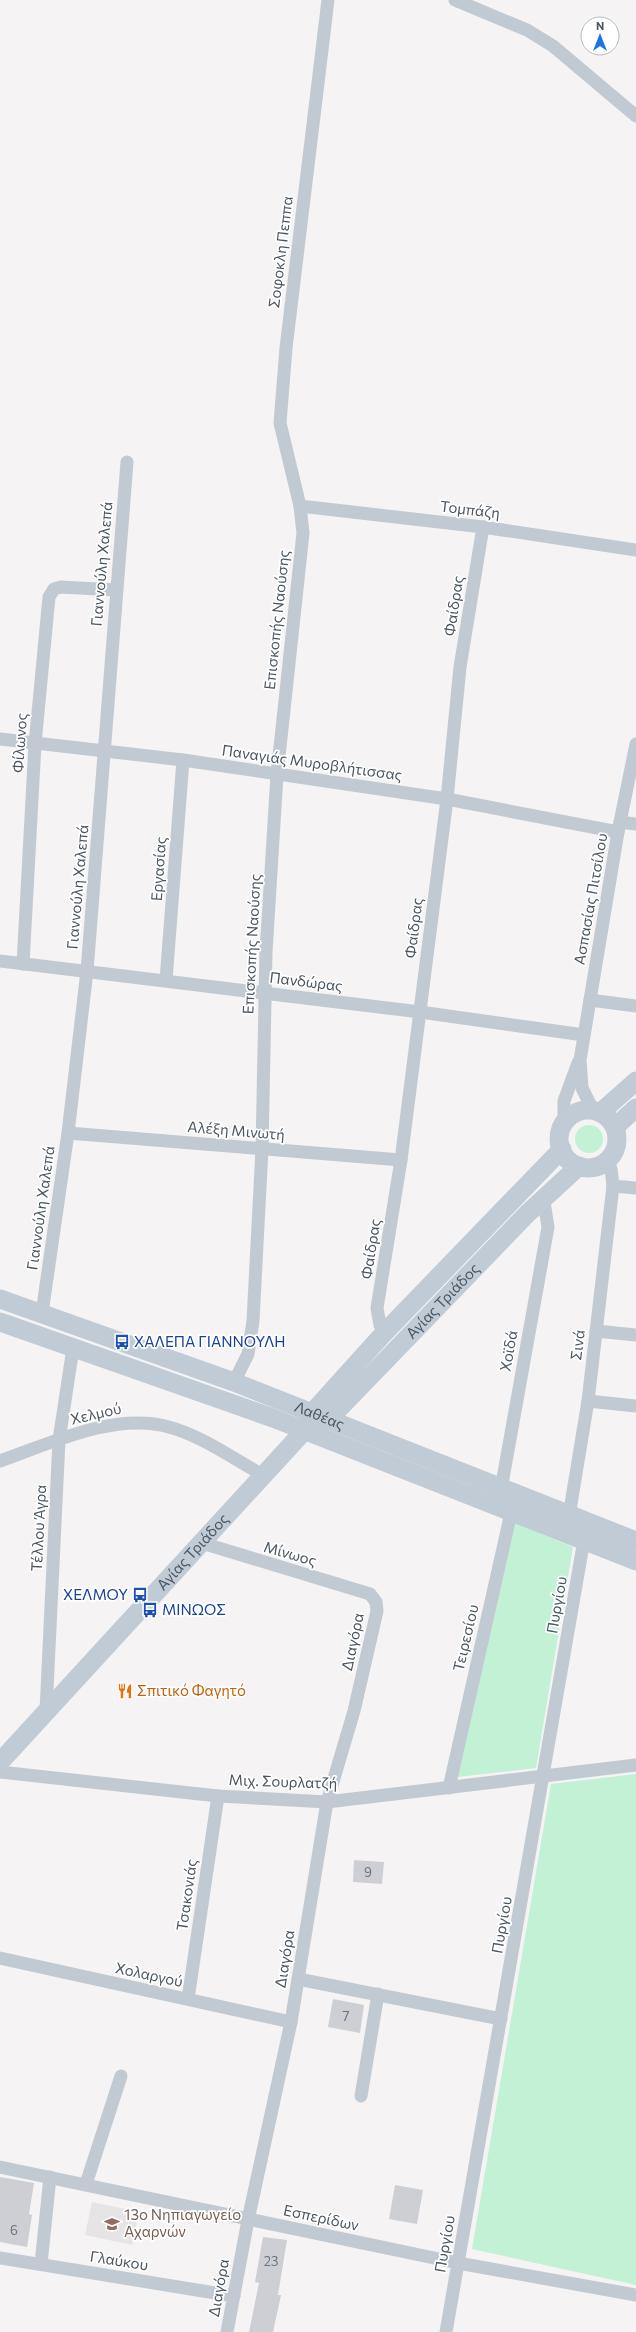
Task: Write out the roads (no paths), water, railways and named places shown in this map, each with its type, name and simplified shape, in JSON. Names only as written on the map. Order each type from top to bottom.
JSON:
[{"type":"street","name":"Σοφοκλη Πεππα","points":[[300,506],[280,423],[287,340],[328,0]]},
{"type":"street","points":[[455,0],[527,30],[553,46],[636,116]]},
{"type":"street","name":"Γιαννούλη Χαλεπά","points":[[42,1313],[68,1133],[87,971],[127,462]]},
{"type":"street","name":"Τομπάζη","points":[[300,506],[483,527],[636,550]]},
{"type":"street","name":"Επισκοπής Ναούσης","points":[[234,1382],[248,1354],[253,1320],[262,1149],[265,993],[277,775],[303,533],[300,506]]},
{"type":"street","name":"Φαίδρας","points":[[385,1332],[380,1325],[377,1308],[401,1160],[447,799],[460,667],[483,527]]},
{"type":"street","name":"Φίλωνος","points":[[23,964],[35,744],[49,597],[54,589],[61,587],[116,590]]},
{"type":"street","name":"Παναγιάς Μυροβλήτισσας","points":[[0,739],[183,760],[447,799],[619,827],[636,824]]},
{"type":"street","name":"Ασπασίας Πιτσίλου","points":[[597,1111],[582,1088],[580,1060],[619,827],[636,744]]},
{"type":"street","name":"Εργασίας","points":[[166,980],[183,760]]},
{"type":"street","name":"Πανδώρας","points":[[0,961],[420,1012],[584,1035]]},
{"type":"street","points":[[590,1000],[636,1006]]},
{"type":"street","name":"Ασπασίας Πιτσίλου","points":[[564,1123],[564,1102],[568,1087],[580,1060]]},
{"type":"street","points":[[597,1111],[615,1127],[618,1136],[617,1146],[613,1155],[606,1162],[593,1167],[580,1166],[572,1162],[562,1149],[559,1136],[564,1123],[576,1112],[597,1111],[636,1081]]},
{"type":"street","points":[[615,1127],[636,1108]]},
{"type":"street","name":"Αλέξη Μινωτή","points":[[68,1133],[401,1160]]},
{"type":"street","name":"Αγίας Τριάδος","points":[[314,1422],[333,1392],[385,1332],[562,1149]]},
{"type":"street","name":"Σινά","points":[[566,1534],[588,1401],[613,1186],[611,1169],[606,1162]]},
{"type":"street","name":"Αγίας Τριάδος","points":[[0,1762],[263,1475],[314,1422],[541,1201],[580,1166]]},
{"type":"street","points":[[613,1186],[636,1188]]},
{"type":"street","name":"Χοϊδά","points":[[506,1501],[548,1227],[545,1208],[541,1201]]},
{"type":"street","name":"Λαθέας","points":[[0,1299],[234,1382],[314,1422],[506,1501],[566,1534],[636,1561]]},
{"type":"street","name":"Λαθέας","points":[[0,1322],[73,1348],[314,1422],[506,1501],[569,1515],[636,1541]]},
{"type":"street","points":[[596,1331],[636,1335]]},
{"type":"street","name":"Τέλλου Άγρα","points":[[46,1711],[59,1440],[73,1348]]},
{"type":"street","points":[[588,1401],[636,1406]]},
{"type":"street","name":"Χελμού","points":[[0,1461],[59,1440],[114,1424],[135,1422],[164,1426],[190,1435],[263,1475]]},
{"type":"street","name":"Τειρεσίου","points":[[449,1788],[506,1501]]},
{"type":"street","name":"Πυργίου","points":[[446,2332],[588,1523]]},
{"type":"street","name":"Μίνωος","points":[[202,1542],[370,1594]]},
{"type":"street","name":"Διαγόρα","points":[[227,2332],[248,2220],[291,2022],[327,1802],[354,1712],[377,1611],[376,1602],[370,1594]]},
{"type":"street","name":"Μιχ. Σουρλατζή","points":[[0,1772],[218,1796],[327,1802],[636,1765]]},
{"type":"street","name":"Τσακονιάς","points":[[188,2000],[218,1796]]},
{"type":"street","name":"Χολαργού","points":[[1,1961],[291,2022]]},
{"type":"street","points":[[298,1979],[501,2020]]},
{"type":"street","points":[[361,2096],[378,1994]]},
{"type":"street","points":[[86,2184],[121,2076]]},
{"type":"street","name":"Εσπερίδων","points":[[0,2167],[458,2263],[636,2295]]},
{"type":"street","points":[[41,2264],[50,2177]]},
{"type":"street","name":"Γλαύκου","points":[[0,2258],[234,2296]]},
{"type":"place","name":"ΧΑΛΕΠΑ ΓΙΑΝΝΟΥΛΗ","points":[[122,1342]]},
{"type":"place","name":"ΧΕΛΜΟΥ","points":[[140,1595]]},
{"type":"place","name":"ΜΙΝΩΟΣ","points":[[150,1610]]},
{"type":"place","name":"Σπιτικό Φαγητό","points":[[125,1691]]},
{"type":"place","name":"13ο Νηπιαγωγείο Αχαρνών","points":[[112,2224]]}]
